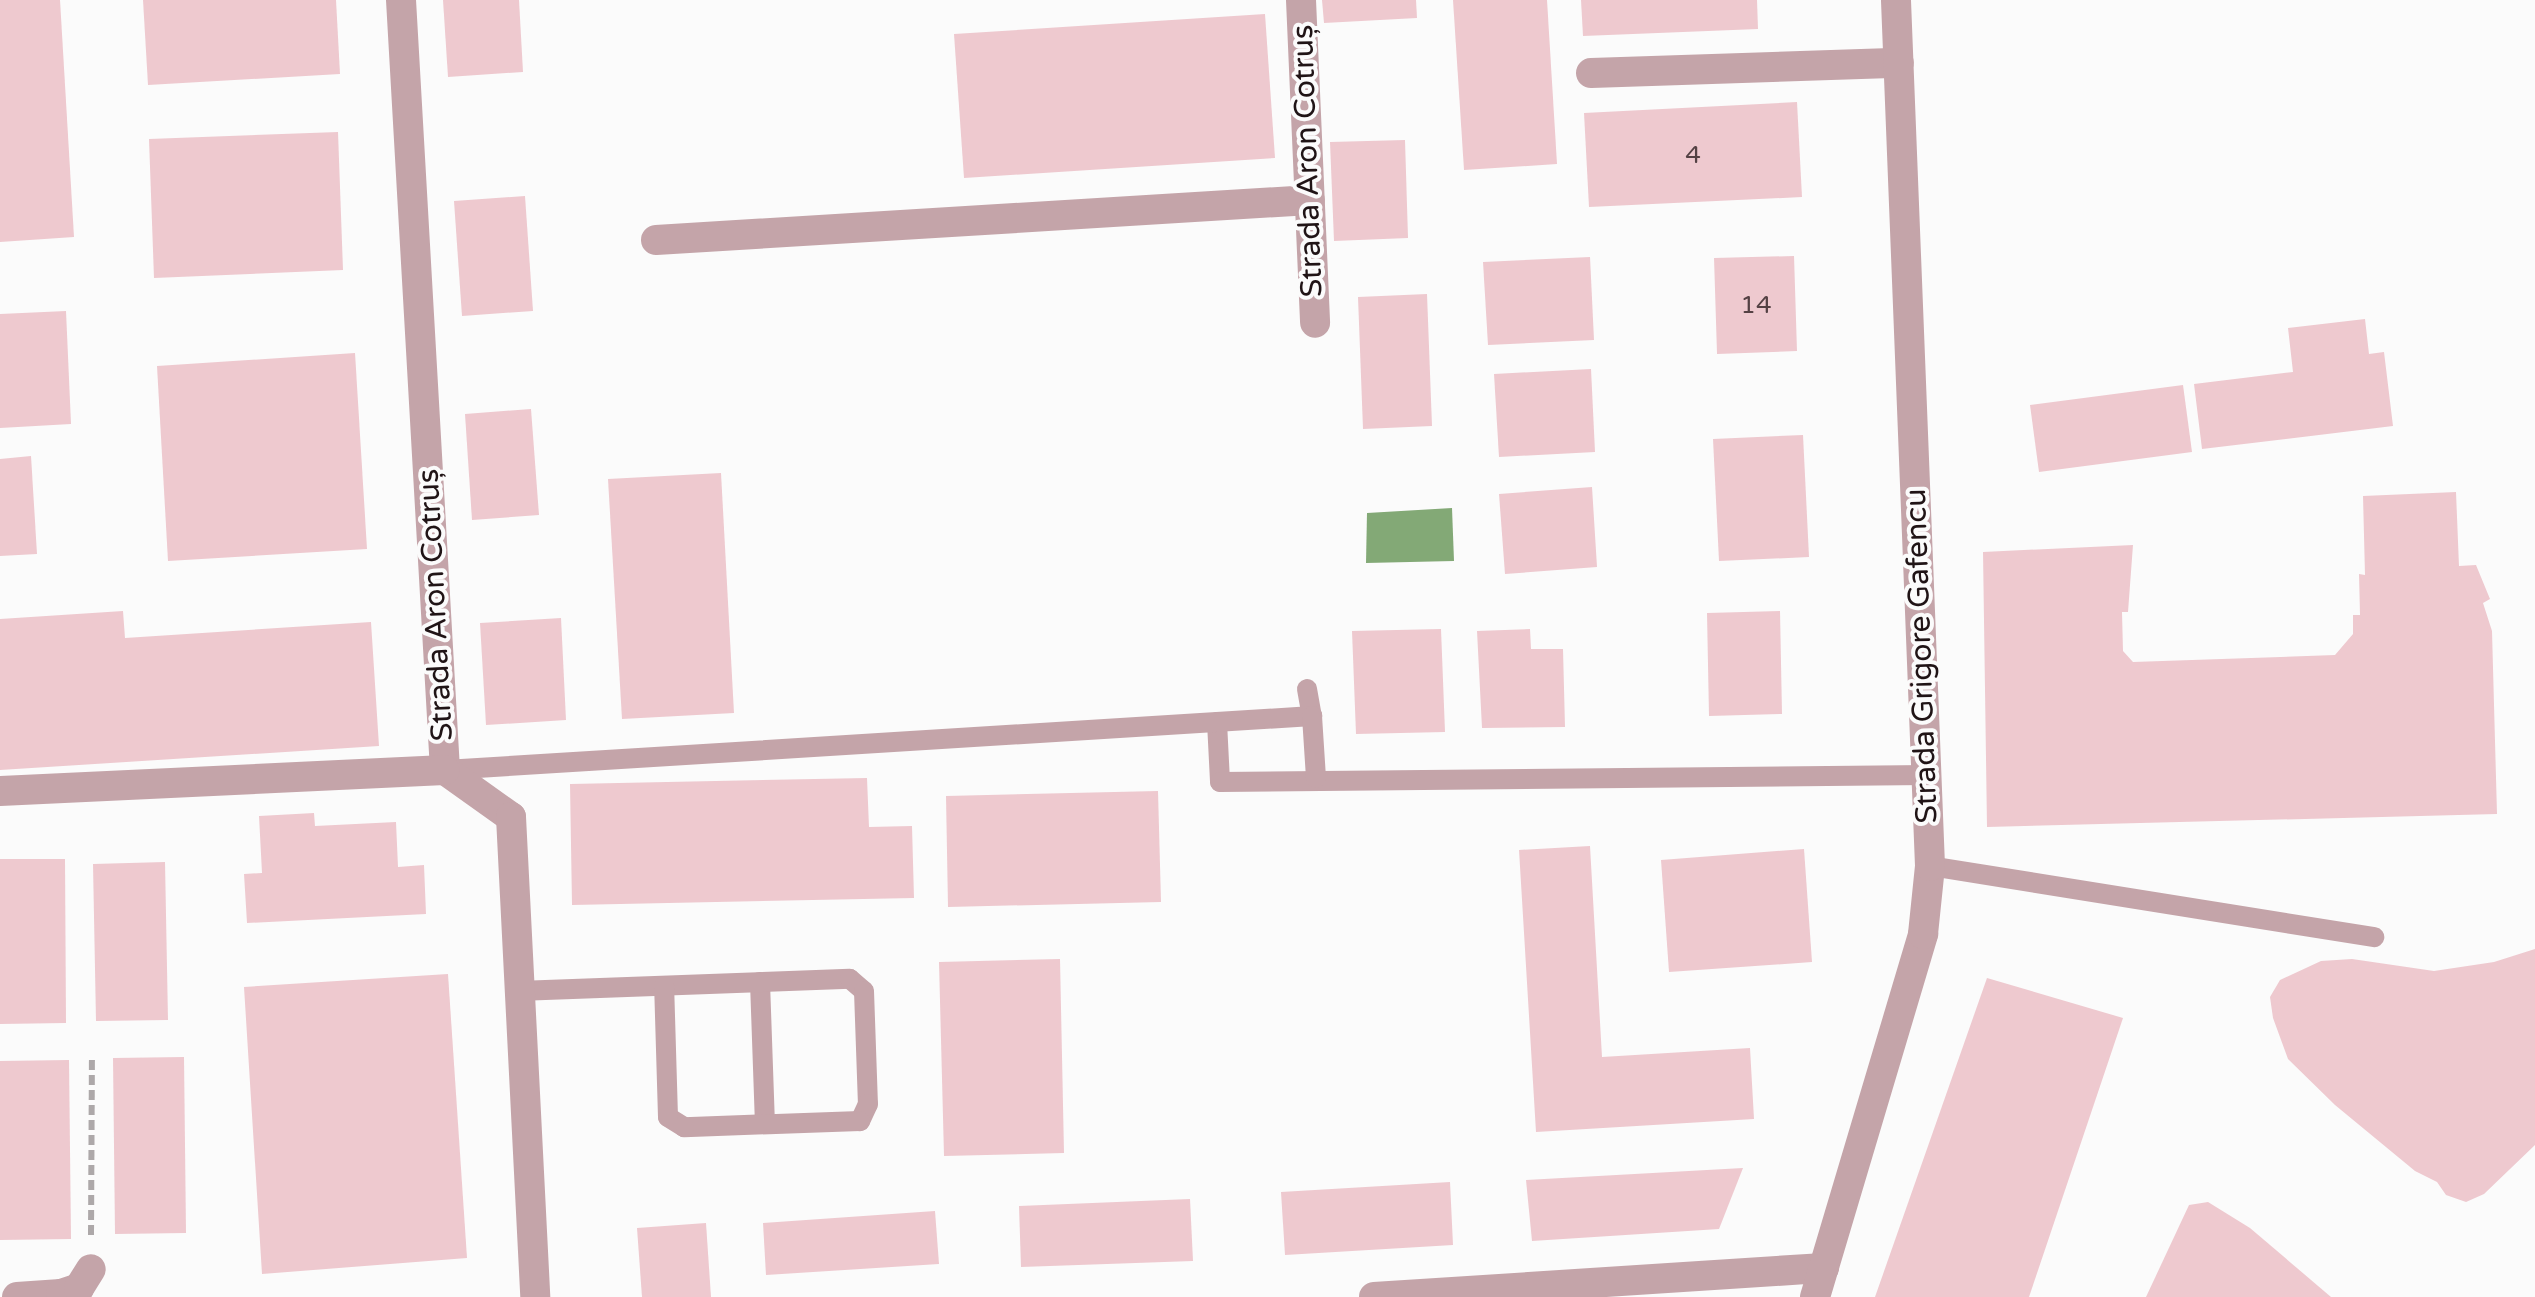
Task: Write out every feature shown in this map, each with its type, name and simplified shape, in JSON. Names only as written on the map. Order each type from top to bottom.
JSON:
[{"type":"street","name":"Strada Aron Cotruș","points":[[401,0],[445,770],[510,817],[535,1297]]},
{"type":"street","name":"Strada Aron Cotruș","points":[[1301,0],[1315,323]]},
{"type":"street","name":"Strada Grigore Gafencu","points":[[1819,1282],[1924,934],[1930,866],[1896,0]]},
{"type":"street","points":[[1591,73],[1899,63]]},
{"type":"street","points":[[656,240],[1310,200]]},
{"type":"street","points":[[0,791],[445,770]]},
{"type":"street","points":[[18,1297],[62,1294],[79,1288],[91,1268]]},
{"type":"street","points":[[1374,1297],[1819,1282]]},
{"type":"lane","points":[[1306,689],[1316,778]]},
{"type":"lane","points":[[445,770],[1312,716]]},
{"type":"lane","points":[[1217,722],[1220,782],[1927,774]]},
{"type":"lane","points":[[1930,866],[2374,937]]},
{"type":"lane","points":[[518,991],[850,979],[864,991],[868,1104],[860,1121],[684,1127],[668,1117],[664,986]]},
{"type":"lane","points":[[760,982],[765,1124]]},
{"type":"path","points":[[91,1268],[92,1056]]},
{"type":"shaded area","points":[[1452,508],[1454,561],[1366,563],[1367,513]]},
{"type":"building","points":[[0,0],[60,0],[74,237],[0,242]]},
{"type":"building","points":[[143,0],[336,0],[340,74],[148,85]]},
{"type":"building","points":[[443,0],[519,0],[523,72],[448,77]]},
{"type":"building","points":[[1322,0],[1416,0],[1417,18],[1324,23]]},
{"type":"building","points":[[1453,0],[1547,0],[1557,164],[1464,170]]},
{"type":"building","points":[[1581,0],[1757,0],[1758,29],[1583,36]]},
{"type":"building","points":[[1265,14],[1275,158],[964,178],[954,34]]},
{"type":"building","points":[[1797,102],[1802,197],[1589,207],[1584,113]]},
{"type":"building","points":[[338,132],[343,270],[154,278],[149,139]]},
{"type":"building","points":[[1405,140],[1408,238],[1334,241],[1330,142]]},
{"type":"building","points":[[525,196],[533,311],[462,316],[454,201]]},
{"type":"building","points":[[1794,256],[1797,351],[1717,354],[1714,258]]},
{"type":"building","points":[[1590,257],[1594,340],[1488,345],[1483,262]]},
{"type":"building","points":[[1427,294],[1432,426],[1363,429],[1358,297]]},
{"type":"building","points":[[66,311],[71,424],[0,428],[0,314]]},
{"type":"building","points":[[2365,319],[2369,354],[2384,352],[2393,426],[2202,449],[2194,384],[2293,372],[2288,328]]},
{"type":"building","points":[[355,353],[367,549],[168,561],[157,366]]},
{"type":"building","points":[[1591,369],[1595,452],[1499,457],[1494,374]]},
{"type":"building","points":[[2183,385],[2192,452],[2039,472],[2030,405]]},
{"type":"building","points":[[531,409],[539,515],[472,520],[465,414]]},
{"type":"building","points":[[1803,435],[1809,557],[1719,561],[1713,439]]},
{"type":"building","points":[[31,456],[37,554],[0,556],[0,459]]},
{"type":"building","points":[[721,473],[734,713],[622,719],[608,479]]},
{"type":"building","points":[[1592,487],[1597,567],[1505,574],[1499,494]]},
{"type":"building","points":[[2456,492],[2459,566],[2476,565],[2490,599],[2483,603],[2492,631],[2497,814],[1987,827],[1983,552],[2133,545],[2128,612],[2122,612],[2123,651],[2133,662],[2335,655],[2353,634],[2353,615],[2360,615],[2359,574],[2365,575],[2363,496]]},
{"type":"building","points":[[123,611],[125,638],[371,622],[379,746],[0,770],[0,619]]},
{"type":"building","points":[[1780,611],[1782,714],[1709,716],[1707,613]]},
{"type":"building","points":[[561,618],[566,720],[486,725],[480,623]]},
{"type":"building","points":[[1441,629],[1445,732],[1356,734],[1352,631]]},
{"type":"building","points":[[1530,629],[1531,649],[1563,649],[1565,727],[1482,728],[1477,631]]},
{"type":"building","points":[[867,778],[869,827],[912,826],[914,898],[572,905],[570,784]]},
{"type":"building","points":[[1158,791],[1161,902],[948,907],[946,796]]},
{"type":"building","points":[[314,813],[315,826],[396,822],[398,867],[424,865],[426,914],[247,923],[244,874],[262,873],[259,816]]},
{"type":"building","points":[[1590,846],[1602,1057],[1750,1048],[1754,1119],[1536,1132],[1519,850]]},
{"type":"building","points":[[1804,849],[1812,962],[1669,972],[1661,860]]},
{"type":"building","points":[[0,859],[65,859],[66,1023],[0,1024]]},
{"type":"building","points":[[165,862],[168,1020],[96,1021],[93,864]]},
{"type":"building","points":[[2535,949],[2535,1145],[2484,1194],[2466,1202],[2446,1195],[2437,1182],[2415,1171],[2335,1105],[2288,1059],[2273,1018],[2270,997],[2280,980],[2321,961],[2352,959],[2434,971],[2494,962]]},
{"type":"building","points":[[1060,959],[1064,1153],[944,1156],[939,962]]},
{"type":"building","points":[[448,974],[467,1258],[262,1274],[244,987]]},
{"type":"building","points":[[1987,978],[2123,1018],[2029,1297],[1875,1297]]},
{"type":"building","points":[[184,1057],[186,1233],[115,1234],[113,1058]]},
{"type":"building","points":[[69,1060],[71,1239],[0,1240],[0,1061]]},
{"type":"building","points":[[1743,1168],[1719,1229],[1532,1241],[1526,1180]]},
{"type":"building","points":[[1450,1182],[1453,1245],[1285,1255],[1281,1192]]},
{"type":"building","points":[[1190,1199],[1193,1261],[1021,1267],[1019,1206]]},
{"type":"building","points":[[2208,1202],[2250,1228],[2331,1297],[2146,1297],[2189,1205]]},
{"type":"building","points":[[935,1211],[939,1264],[766,1275],[763,1223]]},
{"type":"building","points":[[706,1223],[711,1297],[642,1297],[637,1228]]}]
